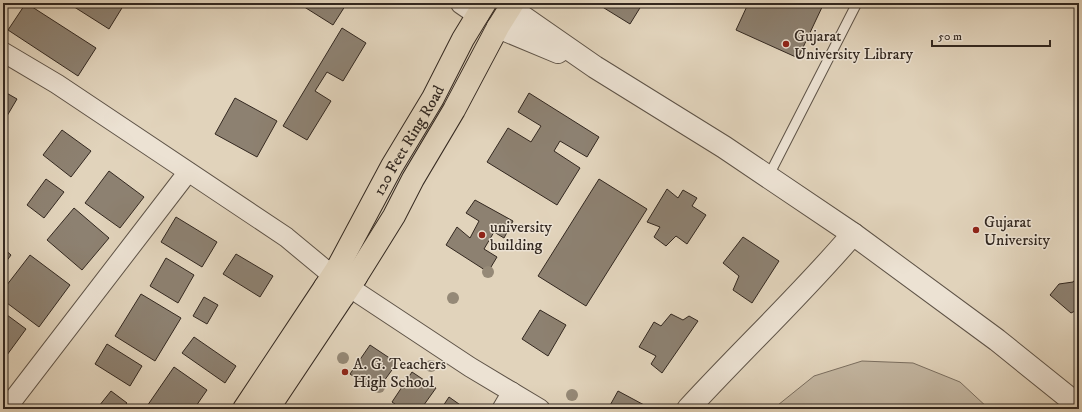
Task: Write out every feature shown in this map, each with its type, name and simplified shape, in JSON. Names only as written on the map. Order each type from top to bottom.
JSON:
[{"type":"main road","name":"120 Feet Ring Road","points":[[244,409],[341,282],[394,216],[413,179],[454,110],[508,5]]},
{"type":"main road","name":"120 Feet Ring Road","points":[[268,409],[341,282],[392,166],[433,98],[464,39],[475,7]]},
{"type":"main road","points":[[475,7],[498,27]]},
{"type":"street","points":[[508,5],[594,67],[724,147],[853,234],[998,340],[1079,406]]},
{"type":"street","points":[[498,27],[594,67]]},
{"type":"street","points":[[3,52],[57,84],[286,237],[341,282],[470,367],[540,409]]},
{"type":"street","points":[[6,409],[188,172]]},
{"type":"street","points":[[688,409],[825,267],[853,234]]},
{"type":"street","points":[[502,409],[512,392]]},
{"type":"lane","points":[[768,177],[857,3]]},
{"type":"shaded area","points":[[862,361],[913,363],[960,382],[989,409],[773,409],[814,376]]},
{"type":"building","points":[[26,3],[96,48],[78,76],[8,30]]},
{"type":"building","points":[[68,3],[125,3],[109,29]]},
{"type":"building","points":[[298,3],[347,3],[333,25]]},
{"type":"building","points":[[596,3],[643,3],[630,24]]},
{"type":"building","name":"Gujarat University Library","points":[[746,3],[824,3],[798,58],[736,30],[748,4]]},
{"type":"building","points":[[342,28],[366,43],[343,81],[327,72],[315,91],[331,101],[307,140],[283,126]]},
{"type":"building","points":[[3,91],[17,99],[4,121],[3,121]]},
{"type":"building","points":[[529,93],[599,137],[587,157],[560,141],[554,151],[580,168],[557,205],[487,162],[508,128],[531,142],[541,126],[518,112]]},
{"type":"building","points":[[235,98],[277,121],[257,157],[215,134]]},
{"type":"building","points":[[62,130],[91,151],[71,177],[43,155]]},
{"type":"building","points":[[109,171],[144,197],[120,228],[85,203]]},
{"type":"building","points":[[46,179],[64,192],[44,218],[27,205]]},
{"type":"building","points":[[599,179],[647,209],[586,306],[538,276]]},
{"type":"building","points":[[667,189],[678,198],[683,190],[697,198],[692,206],[706,215],[687,244],[676,236],[666,246],[654,237],[660,227],[647,222]]},
{"type":"building","name":"university building","points":[[475,200],[513,221],[504,238],[494,232],[484,249],[497,257],[488,272],[446,245],[457,227],[470,238],[479,221],[466,213]]},
{"type":"building","points":[[74,208],[109,238],[82,270],[47,240]]},
{"type":"building","points":[[176,217],[217,242],[202,267],[161,242]]},
{"type":"building","points":[[743,237],[779,261],[752,303],[733,290],[739,276],[723,263]]},
{"type":"building","points":[[3,248],[11,255],[3,266]]},
{"type":"building","points":[[236,254],[273,276],[260,297],[223,274]]},
{"type":"building","points":[[30,255],[70,285],[39,327],[3,300],[3,290]]},
{"type":"building","points":[[166,258],[194,275],[178,303],[150,286]]},
{"type":"building","points":[[1079,275],[1079,309],[1071,313],[1050,295],[1059,284],[1073,282]]},
{"type":"building","points":[[141,294],[181,318],[155,361],[115,336]]},
{"type":"building","points":[[204,297],[218,305],[207,324],[193,316]]},
{"type":"building","points":[[540,310],[566,325],[548,356],[522,339]]},
{"type":"building","points":[[3,312],[26,329],[7,355],[3,352]]},
{"type":"building","points":[[671,314],[683,320],[689,316],[698,321],[662,373],[651,364],[656,356],[639,347],[654,322],[661,326]]},
{"type":"building","points":[[194,337],[236,366],[225,383],[182,353]]},
{"type":"building","points":[[107,344],[142,366],[130,386],[95,364]]},
{"type":"building","points":[[370,345],[397,363],[376,392],[350,374]]},
{"type":"building","points":[[174,367],[207,390],[194,409],[145,409]]},
{"type":"building","points":[[412,372],[436,388],[421,409],[402,409],[392,402]]},
{"type":"building","points":[[111,391],[127,403],[122,409],[103,409],[99,406]]},
{"type":"building","points":[[618,391],[646,406],[644,409],[608,409]]},
{"type":"building","points":[[449,397],[466,409],[441,409]]},
{"type":"place","name":"Gujarat University Library","points":[[786,44]]},
{"type":"place","name":"Gujarat University","points":[[976,230]]},
{"type":"place","name":"university building","points":[[482,235]]},
{"type":"place","name":"A. G. Teachers High School","points":[[345,372]]}]
